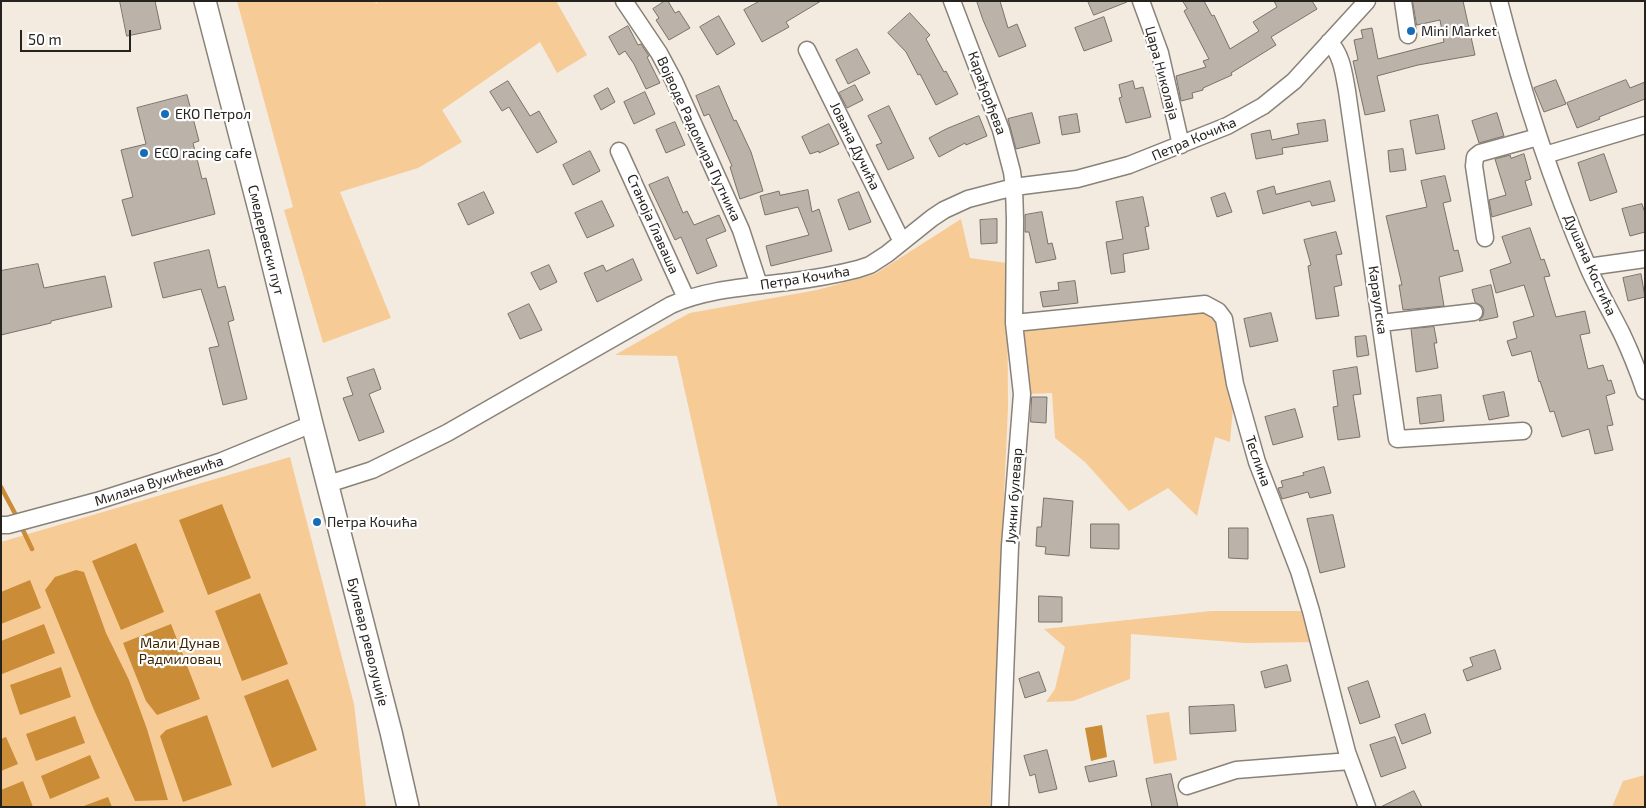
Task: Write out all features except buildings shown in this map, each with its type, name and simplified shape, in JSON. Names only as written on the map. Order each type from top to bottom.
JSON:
[{"type":"main road","name":"Смедеревски пут","points":[[205,1],[328,481]]},
{"type":"main road","name":"Булевар револуције","points":[[328,481],[408,807]]},
{"type":"street","name":"Војводе Радомира Путника","points":[[624,1],[655,47],[674,81],[741,230],[759,285]]},
{"type":"street","name":"Карађорђева","points":[[952,1],[1001,130],[1014,187]]},
{"type":"street","name":"Цара Николаја","points":[[1141,1],[1160,53],[1181,145]]},
{"type":"street","name":"Петра Кочића","points":[[328,481],[372,470],[447,433],[686,298],[716,291],[787,282],[858,269],[880,258],[932,218],[954,206],[982,195],[1014,187],[1078,179],[1129,165],[1227,126],[1263,106],[1294,81],[1367,1]]},
{"type":"street","points":[[1403,1],[1408,35]]},
{"type":"street","name":"Душана Костића","points":[[1499,1],[1538,137],[1588,267],[1639,357],[1645,390]]},
{"type":"street","name":"Караулска","points":[[1329,42],[1338,53],[1347,91],[1397,438],[1523,431]]},
{"type":"street","name":"Јована Дучића","points":[[807,50],[902,242]]},
{"type":"street","points":[[1545,154],[1645,126]]},
{"type":"street","points":[[1485,238],[1474,166],[1475,157],[1480,152],[1538,137]]},
{"type":"street","name":"Станоја Главаша","points":[[619,151],[686,298]]},
{"type":"street","name":"Јужни булевар","points":[[1000,807],[1010,546],[1022,394],[1014,323],[1014,187]]},
{"type":"street","points":[[1588,267],[1645,259]]},
{"type":"street","name":"Теслина","points":[[1014,323],[1205,304],[1218,311],[1224,319],[1235,384],[1257,462],[1299,571],[1350,761],[1367,807]]},
{"type":"street","points":[[1381,323],[1474,312]]},
{"type":"street","name":"Милана Вукићевића","points":[[13,523],[97,501],[222,461],[312,424]]},
{"type":"street","points":[[1188,786],[1236,770],[1350,761]]},
{"type":"green space","points":[[237,1],[375,1],[376,4],[378,1],[556,1],[587,55],[557,73],[540,42],[442,110],[462,142],[418,168],[340,192],[391,318],[323,343],[284,210],[293,207]]},
{"type":"green space","points":[[961,219],[970,258],[1007,263],[1008,407],[990,807],[778,807],[677,356],[615,355],[690,313],[817,290],[875,274]]},
{"type":"green space","points":[[1205,304],[1218,311],[1235,384],[1230,442],[1215,437],[1197,516],[1168,488],[1129,511],[1085,462],[1055,438],[1052,393],[1029,394],[1024,331]]},
{"type":"green space","name":"Мали Дунав Радмиловац","points":[[290,457],[354,704],[366,807],[1,807],[1,542]]},
{"type":"green space","points":[[1211,611],[1311,611],[1320,642],[1245,643],[1131,634],[1130,679],[1073,701],[1046,702],[1055,689],[1065,647],[1044,629]]},
{"type":"green space","points":[[1169,712],[1177,760],[1154,764],[1146,715]]},
{"type":"green space","points":[[1645,775],[1645,807],[1612,807],[1623,781]]},
{"type":"shaded area","points":[[222,504],[251,578],[208,595],[179,520]]},
{"type":"shaded area","points":[[136,543],[164,612],[121,630],[92,561]]},
{"type":"shaded area","points":[[76,570],[84,572],[106,633],[129,680],[147,729],[168,800],[135,801],[94,710],[45,590],[55,577]]},
{"type":"shaded area","points":[[30,580],[41,608],[1,624],[1,592]]},
{"type":"shaded area","points":[[260,593],[288,664],[242,681],[215,611]]},
{"type":"shaded area","points":[[44,624],[55,653],[2,674],[1,641]]},
{"type":"shaded area","points":[[171,624],[200,699],[157,715],[146,701],[123,643]]},
{"type":"shaded area","points":[[61,667],[71,697],[20,715],[10,685]]},
{"type":"shaded area","points":[[288,679],[317,750],[272,768],[244,696]]},
{"type":"shaded area","points":[[207,715],[232,785],[183,802],[160,736],[166,730]]},
{"type":"shaded area","points":[[75,716],[85,743],[36,761],[26,734]]},
{"type":"shaded area","points":[[1102,725],[1107,757],[1091,761],[1085,728]]},
{"type":"shaded area","points":[[6,737],[18,764],[1,771],[1,739]]},
{"type":"shaded area","points":[[90,755],[100,778],[50,799],[41,776]]},
{"type":"shaded area","points":[[23,781],[33,807],[1,807],[1,790]]},
{"type":"shaded area","points":[[108,797],[112,807],[81,807]]},
{"type":"waterway","points":[[1,487],[18,519]]},
{"type":"waterway","points":[[21,526],[32,549]]},
{"type":"place","name":"Mini Market","points":[[1411,31]]},
{"type":"place","name":"ЕКО Петрол","points":[[165,114]]},
{"type":"place","name":"ECO racing cafe","points":[[144,153]]},
{"type":"place","name":"Петра Кочића","points":[[317,522]]}]
